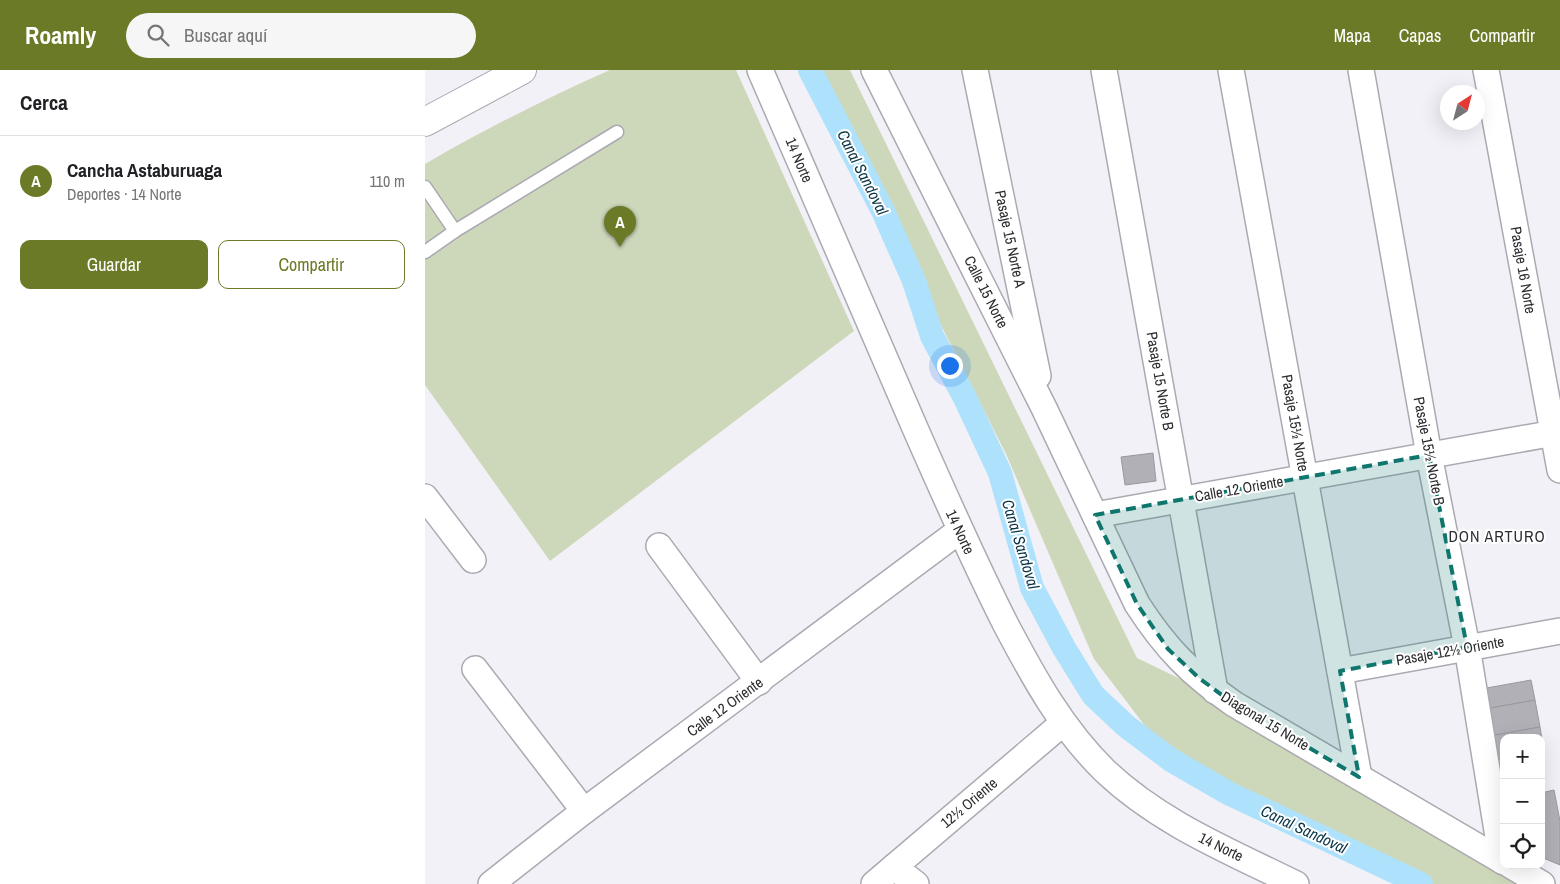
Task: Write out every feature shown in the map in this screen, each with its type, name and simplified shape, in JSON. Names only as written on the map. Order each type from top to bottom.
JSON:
[{"type":"main road","points":[[425,122],[522,70]]},
{"type":"street","name":"14 Norte","points":[[760,70],[959,532],[1016,643],[1063,723],[1083,748],[1106,771],[1150,807],[1192,833],[1252,875],[1296,884]]},
{"type":"street","name":"Calle 15 Norte","points":[[874,70],[1044,408],[1095,515]]},
{"type":"street","name":"Pasaje 15 Norte A","points":[[975,70],[1044,408]]},
{"type":"street","name":"Pasaje 15 Norte B","points":[[1104,70],[1215,691]]},
{"type":"street","name":"Pasaje 15½ Norte","points":[[1231,70],[1359,777]]},
{"type":"street","name":"Pasaje 15½ Norte B","points":[[1361,70],[1429,455],[1467,647],[1500,835]]},
{"type":"street","name":"Pasaje 16 Norte","points":[[1486,70],[1556,432],[1560,470]]},
{"type":"street","name":"Calle 12 Oriente","points":[[1095,515],[1556,432]]},
{"type":"street","points":[[425,497],[473,560]]},
{"type":"street","name":"Diagonal 15 Norte","points":[[1095,515],[1137,604],[1152,627],[1183,664],[1215,691],[1235,704],[1500,860]]},
{"type":"street","name":"Calle 12 Oriente","points":[[491,884],[584,811],[959,532]]},
{"type":"street","points":[[659,546],[759,682]]},
{"type":"street","name":"Pasaje 12½ Oriente","points":[[1340,671],[1560,631]]},
{"type":"street","points":[[475,669],[584,811]]},
{"type":"street","name":"12½ Oriente","points":[[874,884],[1063,723]]},
{"type":"street","points":[[894,867],[916,884]]},
{"type":"street","name":"Diagonal 15 Norte","points":[[1516,869],[1542,884]]},
{"type":"lane","points":[[425,252],[455,231],[617,132]]},
{"type":"lane","points":[[425,187],[455,231]]},
{"type":"highlighted area","points":[[1429,455],[1467,647],[1340,671],[1359,777],[1234,704],[1199,678],[1168,649],[1137,604],[1095,515]]},
{"type":"green space","points":[[610,70],[736,70],[854,331],[550,561],[425,385],[425,164],[516,114]]},
{"type":"green space","points":[[812,70],[850,70],[1137,658],[1245,710],[1500,860],[1500,869],[1515,869],[1540,884],[1426,884],[1171,760],[1094,659],[1006,454]]},
{"type":"building","points":[[1153,453],[1156,481],[1125,485],[1121,457]]},
{"type":"building","points":[[1531,680],[1535,700],[1485,709],[1481,689]]},
{"type":"building","points":[[1535,700],[1540,727],[1490,736],[1485,709]]},
{"type":"building","points":[[1540,727],[1541,734],[1501,734]]},
{"type":"building","points":[[1500,734],[1500,760],[1494,761],[1490,736]]},
{"type":"building","points":[[1554,790],[1560,821],[1560,865],[1545,859],[1545,792]]},
{"type":"waterway","name":"Canal Sandoval","points":[[810,70],[883,211],[914,281],[932,336],[965,398],[1000,473],[1032,588],[1064,648],[1093,695],[1126,726],[1171,760],[1230,794],[1421,884]]},
{"type":"place","name":"Cancha Astaburuaga","points":[[620,247]]},
{"type":"district","name":"DON ARTURO","points":[[1497,536]]}]
